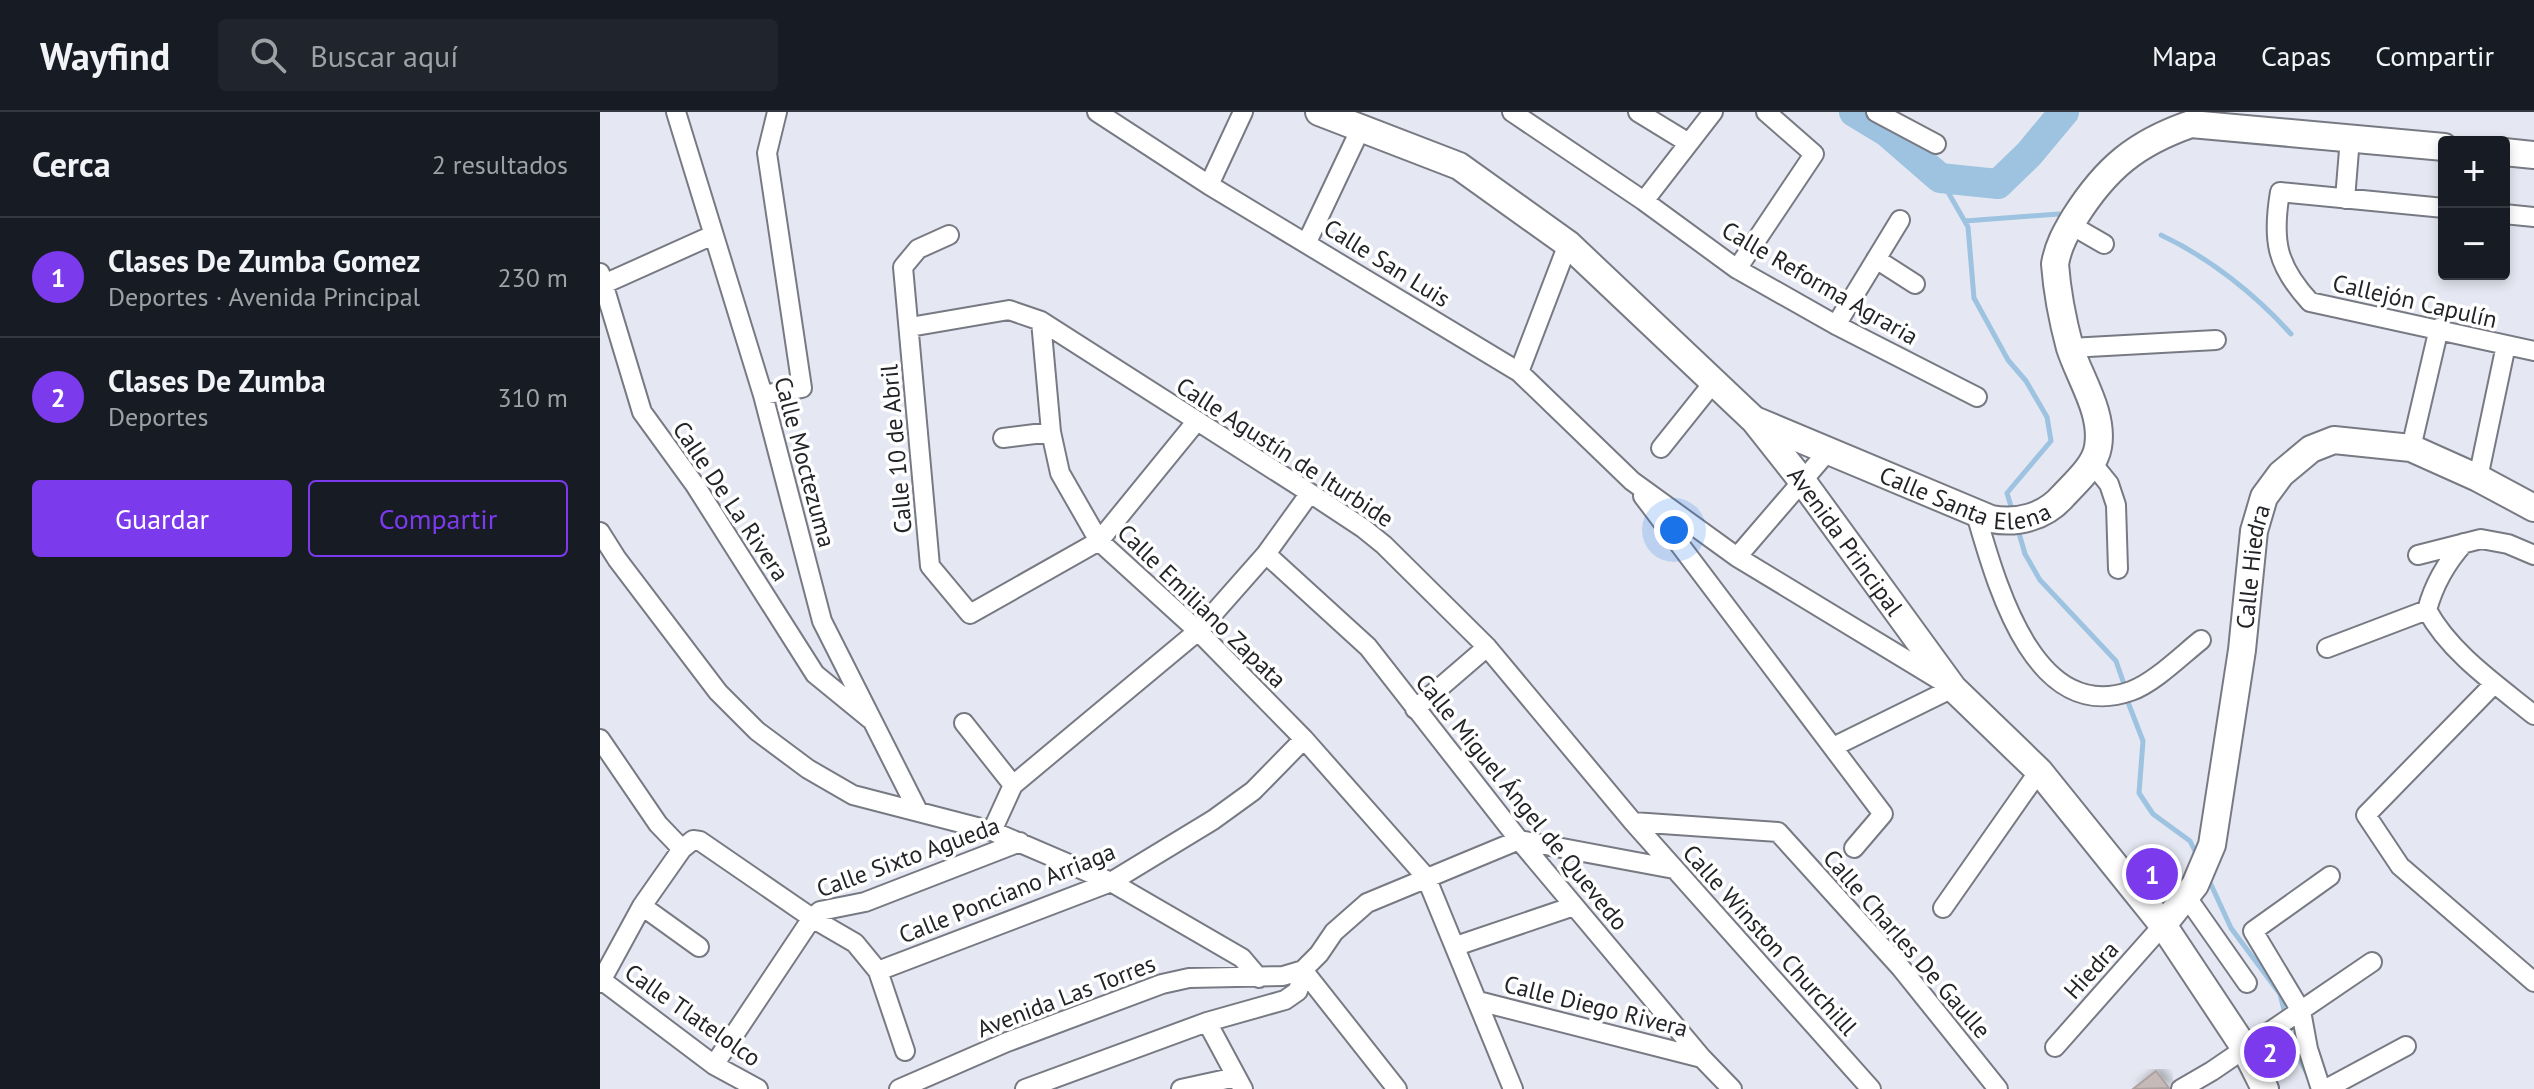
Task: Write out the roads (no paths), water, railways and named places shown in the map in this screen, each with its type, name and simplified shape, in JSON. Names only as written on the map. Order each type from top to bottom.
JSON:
[{"type":"street","name":"Calle Moctezuma","points":[[676,112],[763,395],[822,621],[918,811]]},
{"type":"street","points":[[763,395],[802,388],[767,153],[777,112]]},
{"type":"street","points":[[1209,185],[1243,112]]},
{"type":"street","name":"Avenida Principal","points":[[1319,112],[1459,166],[1568,244],[1754,420],[1953,688],[2039,771],[2163,925],[2252,1043],[2265,1089]]},
{"type":"street","name":"Calle Reforma Agraria","points":[[1512,112],[1644,201],[1737,269],[1836,325],[1977,397]]},
{"type":"street","points":[[1638,112],[1687,142]]},
{"type":"street","points":[[1644,201],[1713,112]]},
{"type":"street","points":[[1737,269],[1814,154],[1766,112]]},
{"type":"street","points":[[1876,112],[1936,144]]},
{"type":"street","name":"Calle San Luis","points":[[1106,114],[1209,185],[1519,372],[1632,481],[1737,557],[1953,688]]},
{"type":"street","points":[[2118,569],[2116,505],[2109,484],[2092,463],[2098,450],[2097,424],[2070,348],[2055,264],[2057,250],[2091,192],[2124,157],[2194,118],[2438,146]]},
{"type":"street","points":[[1307,242],[1360,130]]},
{"type":"street","points":[[2350,138],[2345,199],[2438,207]]},
{"type":"street","points":[[2510,153],[2534,155]]},
{"type":"street","name":"Callejón Capulín","points":[[2345,199],[2280,192],[2275,222],[2277,252],[2299,290],[2310,302],[2534,351]]},
{"type":"street","points":[[2510,215],[2534,217]]},
{"type":"street","points":[[1836,325],[1900,220]]},
{"type":"street","points":[[2071,225],[2104,244]]},
{"type":"street","points":[[602,278],[713,235]]},
{"type":"street","name":"Calle 10 de Abril","points":[[949,235],[918,249],[903,267],[930,566],[970,614],[1099,541]]},
{"type":"street","points":[[1519,372],[1568,244]]},
{"type":"street","points":[[1876,259],[1915,284]]},
{"type":"street","name":"Calle De La Rivera","points":[[602,278],[642,412],[695,485],[815,674],[851,706],[876,723]]},
{"type":"street","name":"Calle Agustín de Iturbide","points":[[910,327],[1009,310],[1041,321],[1363,528],[1487,647],[1633,822]]},
{"type":"street","name":"Calle Emiliano Zapata","points":[[1041,321],[1051,432],[1060,473],[1099,541],[1198,631],[1304,739],[1426,877],[1513,1089]]},
{"type":"street","points":[[2411,448],[2439,328]]},
{"type":"street","points":[[2070,348],[2216,340]]},
{"type":"street","points":[[2478,478],[2506,345]]},
{"type":"street","points":[[1661,448],[1713,383]]},
{"type":"street","name":"Calle Santa Elena","points":[[1754,420],[2002,521],[2033,517],[2057,503],[2092,463]]},
{"type":"street","points":[[1099,541],[1196,422]]},
{"type":"street","points":[[1003,438],[1051,432]]},
{"type":"street","name":"Calle Hiedra","points":[[2163,925],[2191,890],[2212,845],[2242,650],[2254,531],[2264,497],[2281,474],[2311,449],[2334,440],[2411,448],[2533,505]]},
{"type":"street","points":[[1737,557],[1829,450]]},
{"type":"street","name":"Calle San Luis","points":[[1632,481],[1883,814],[1854,848]]},
{"type":"street","points":[[992,831],[1013,785],[1198,631],[1266,554],[1310,493]]},
{"type":"street","points":[[1975,511],[1997,586],[2021,638],[2047,670],[2067,687],[2090,695],[2108,696],[2134,690],[2201,640]]},
{"type":"street","points":[[600,532],[718,692],[757,731],[808,769],[853,795],[992,831],[1111,882],[1242,958],[1259,978]]},
{"type":"street","points":[[2418,555],[2481,539],[2508,544],[2534,555]]},
{"type":"street","points":[[2464,543],[2448,561],[2427,610],[2437,629],[2494,684],[2534,715]]},
{"type":"street","name":"Calle Miguel Ángel de Quevedo","points":[[1266,554],[1368,647],[1519,840],[1702,1058],[1732,1089]]},
{"type":"street","points":[[2327,648],[2427,610]]},
{"type":"street","points":[[1415,709],[1487,647]]},
{"type":"street","points":[[2494,684],[2366,815],[2400,866],[2534,982]]},
{"type":"street","points":[[1833,747],[1953,688]]},
{"type":"street","points":[[964,723],[1013,785]]},
{"type":"street","points":[[600,739],[658,824],[688,844],[708,845],[812,918],[855,943],[878,971],[905,1051]]},
{"type":"street","name":"Calle Ponciano Arriaga","points":[[878,971],[1111,882],[1213,820],[1253,791],[1304,739]]},
{"type":"street","points":[[1943,908],[2039,771]]},
{"type":"street","name":"Calle Charles De Gaulle","points":[[1633,822],[1778,832],[1901,968],[1998,1089]]},
{"type":"street","name":"Calle Winston Churchilll","points":[[1633,822],[1871,1089]]},
{"type":"street","points":[[1025,1089],[1207,1022],[1285,1000],[1298,991],[1303,970],[1334,932],[1367,903],[1519,840],[1674,869]]},
{"type":"street","name":"Calle Sixto Agueda","points":[[812,918],[820,911],[865,902],[1020,842]]},
{"type":"street","points":[[601,981],[642,906],[688,844]]},
{"type":"street","points":[[2330,876],[2253,931],[2296,1014],[2324,1089],[2406,1046]]},
{"type":"street","points":[[2191,890],[2247,983]]},
{"type":"street","points":[[642,906],[699,947]]},
{"type":"street","points":[[1456,946],[1574,906]]},
{"type":"street","points":[[714,1065],[812,918]]},
{"type":"street","name":"Hiedra","points":[[2055,1047],[2163,925]]},
{"type":"street","points":[[2181,1089],[2372,962]]},
{"type":"street","points":[[1303,970],[1397,1089]]},
{"type":"street","name":"Avenida Las Torres","points":[[899,1089],[1007,1042],[1162,984],[1189,978],[1283,976],[1303,970]]},
{"type":"street","name":"Calle Tlatelolco","points":[[601,981],[714,1065],[758,1089]]},
{"type":"street","name":"Calle Diego Rivera","points":[[1478,1001],[1702,1058]]},
{"type":"street","points":[[1181,1089],[1239,1083],[1207,1022]]},
{"type":"waterway","points":[[1854,112],[1887,132],[1940,178],[1998,184],[2029,154],[2064,112]]},
{"type":"waterway","points":[[1940,178],[1968,227],[1974,298],[2008,360],[2026,381],[2047,417],[2051,441],[2007,493],[2013,513]]},
{"type":"waterway","points":[[1965,221],[2059,214]]},
{"type":"waterway","points":[[2161,235],[2231,278],[2291,334]]},
{"type":"waterway","points":[[2017,526],[2025,554],[2040,580],[2116,661],[2125,687]]},
{"type":"waterway","points":[[2126,697],[2143,741],[2139,793],[2153,814],[2190,841],[2197,855]]},
{"type":"waterway","points":[[2208,878],[2231,928],[2280,994],[2285,1014]]},
{"type":"waterway","points":[[2288,1024],[2294,1049],[2309,1077]]},
{"type":"place","name":"Clases De Zumba Gomez","points":[[2152,874]]},
{"type":"place","name":"Clases De Zumba","points":[[2270,1052]]}]
